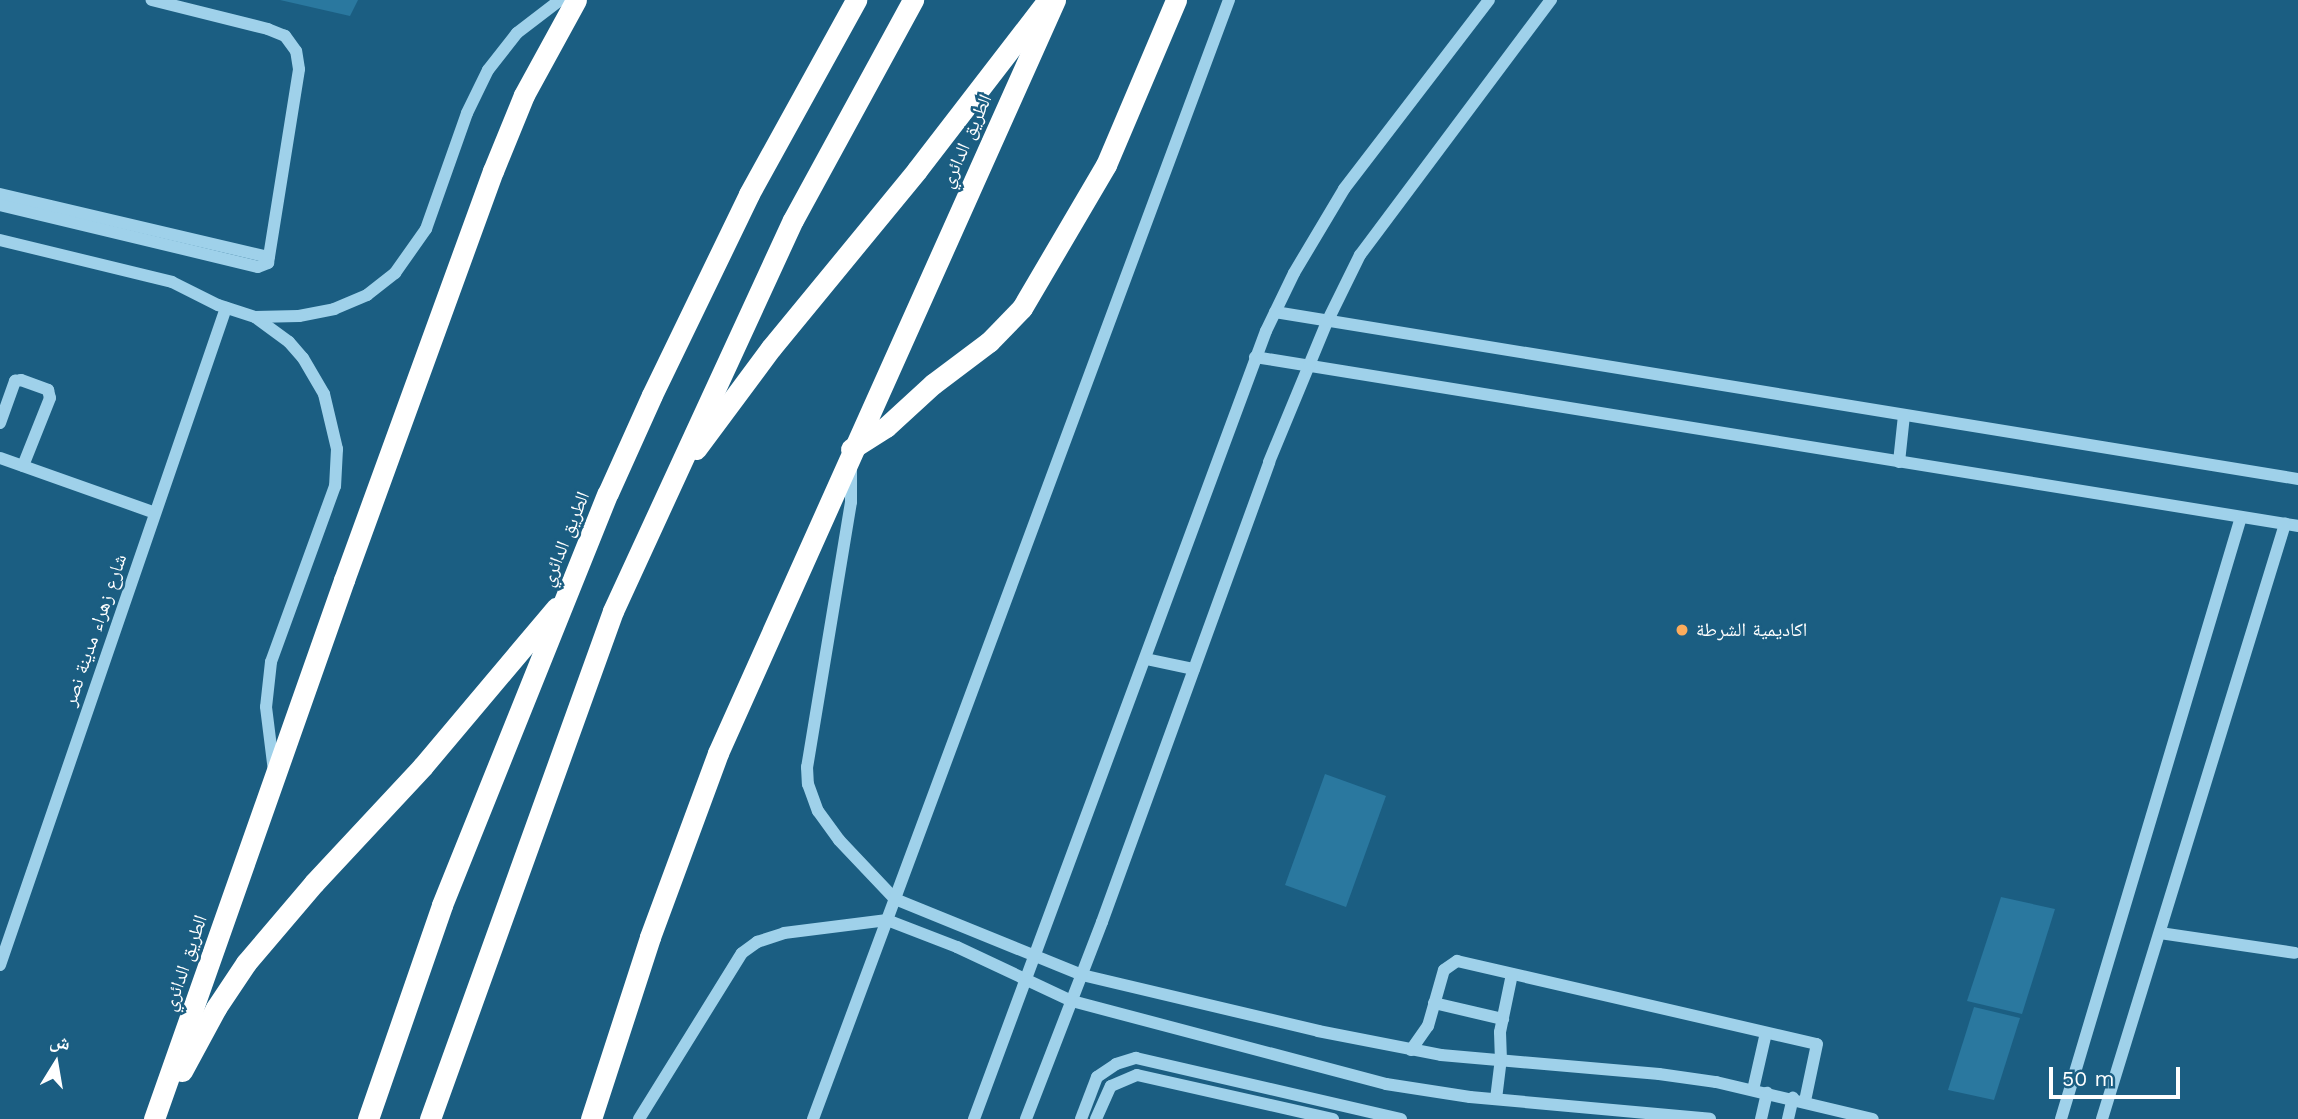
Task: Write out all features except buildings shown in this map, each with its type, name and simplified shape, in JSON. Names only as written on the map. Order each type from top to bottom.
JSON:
[{"type":"highway","name":"الطريق الدائري","points":[[155,1119],[275,775],[493,171],[524,95],[576,0]]},
{"type":"highway","name":"الطريق الدائري","points":[[368,1119],[442,905],[565,599],[652,395],[755,182],[856,0]]},
{"type":"highway","points":[[430,1119],[613,611],[793,220],[913,0]]},
{"type":"highway","points":[[668,488],[771,348],[917,170],[1047,0]]},
{"type":"highway","name":"الطريق الدائري","points":[[592,1119],[650,937],[718,753],[850,451],[1055,0]]},
{"type":"highway","points":[[850,451],[886,427],[933,384],[989,342],[1022,308],[1106,165],[1176,0]]},
{"type":"highway","points":[[155,1119],[216,1008],[246,963],[314,883],[423,766],[565,599]]},
{"type":"street","points":[[0,205],[258,267],[266,265],[299,69],[296,51],[285,36],[268,29],[152,0]]},
{"type":"street","points":[[0,240],[172,282],[226,308],[255,317],[299,316],[334,309],[367,295],[395,273],[426,229],[467,113],[488,70],[517,33],[560,0]]},
{"type":"street","points":[[813,1119],[1229,0]]},
{"type":"street","points":[[974,1119],[1146,659],[1255,357],[1275,312],[1294,273],[1345,188],[1489,0]]},
{"type":"street","points":[[1026,1119],[1307,368],[1327,322],[1360,255],[1551,0]]},
{"type":"street","points":[[0,194],[269,257]]},
{"type":"street","name":"شارع زهراء مدينة نصر","points":[[0,965],[226,308]]},
{"type":"street","points":[[1275,312],[2298,479]]},
{"type":"street","points":[[255,317],[289,342],[315,375],[331,412],[337,449],[331,505],[271,662],[267,730],[275,775]]},
{"type":"street","points":[[1255,357],[1307,368],[2291,525],[2102,1119]]},
{"type":"street","points":[[0,423],[15,381],[21,380],[48,390],[50,398],[23,466]]},
{"type":"street","points":[[1899,461],[1904,415]]},
{"type":"street","points":[[850,451],[851,502],[807,767],[808,784],[818,811],[839,840],[895,899],[1036,954],[1082,975],[1411,1050],[1501,1061],[1658,1074],[1799,1099],[1873,1119]]},
{"type":"street","points":[[0,458],[155,513]]},
{"type":"street","points":[[2061,1119],[2241,517]]},
{"type":"street","points":[[1146,659],[1194,669]]},
{"type":"street","points":[[639,1119],[742,953],[757,942],[784,933],[887,920],[1072,1001],[1386,1084],[1496,1099],[1710,1119]]},
{"type":"street","points":[[2160,933],[2297,955]]},
{"type":"street","points":[[1411,1050],[1428,1026],[1444,970],[1457,961],[1817,1044],[1799,1099],[1788,1119]]},
{"type":"street","points":[[1496,1099],[1501,1061],[1499,1044],[1512,974]]},
{"type":"street","points":[[1434,1003],[1503,1020]]},
{"type":"street","points":[[1753,1090],[1766,1033]]},
{"type":"street","points":[[1081,1119],[1097,1077],[1116,1064],[1136,1058],[1401,1119]]},
{"type":"street","points":[[1096,1119],[1111,1086],[1137,1075],[1290,1114],[1333,1119]]},
{"type":"street","points":[[1761,1119],[1767,1093]]},
{"type":"street","points":[[1290,1114],[1296,1094]]},
{"type":"street","points":[[647,1119],[653,1097]]},
{"type":"shaded area","points":[[280,0],[358,0],[350,16]]},
{"type":"shaded area","points":[[1325,774],[1386,796],[1346,907],[1285,885]]},
{"type":"shaded area","points":[[2001,897],[2055,909],[2022,1014],[1967,1001]]},
{"type":"shaded area","points":[[1974,1007],[2020,1018],[1994,1100],[1948,1090]]},
{"type":"place","name":"اكاديمية الشرطة","points":[[1682,630]]}]
